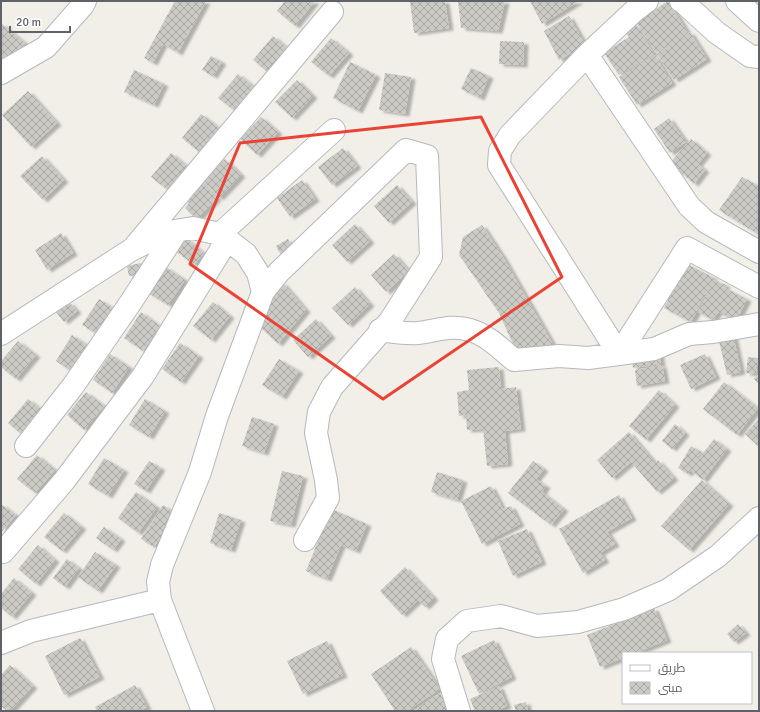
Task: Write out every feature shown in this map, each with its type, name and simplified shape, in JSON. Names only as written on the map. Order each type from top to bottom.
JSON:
[{"type":"street","points":[[1,73],[46,47],[85,1]]},
{"type":"street","points":[[619,354],[499,165],[500,151],[510,135],[587,55],[634,11],[647,1]]},
{"type":"street","points":[[681,1],[717,33],[750,56],[759,57]]},
{"type":"street","points":[[737,1],[759,21]]},
{"type":"street","points":[[131,250],[332,12]]},
{"type":"street","points":[[587,55],[689,206],[706,222],[759,252]]},
{"type":"street","points":[[3,552],[64,481],[143,376],[223,237],[334,130]]},
{"type":"street","points":[[203,711],[160,600],[158,582],[162,565],[200,472],[217,416],[263,292],[279,272],[406,150],[427,156],[431,257],[390,321],[380,330],[332,387],[318,412],[316,433],[326,480],[328,498],[305,540]]},
{"type":"street","points":[[1,334],[131,250],[168,232],[193,228],[223,237],[246,254],[258,273],[263,292]]},
{"type":"street","points":[[26,446],[82,373],[132,302],[177,231]]},
{"type":"street","points":[[619,354],[687,248],[759,287]]},
{"type":"street","points":[[380,330],[401,334],[450,327],[470,330],[492,341],[514,360],[559,356],[588,358],[654,349],[689,334],[713,332],[759,324]]},
{"type":"street","points":[[459,711],[443,659],[447,640],[467,621],[501,616],[538,626],[578,622],[624,609],[668,590],[718,556],[759,518]]},
{"type":"street","points":[[1,643],[31,631],[160,600]]},
{"type":"highlighted area","points":[[481,117],[562,277],[383,399],[190,264],[240,143]]},
{"type":"building","points":[[175,1],[206,1],[178,53],[163,44],[153,63],[144,58]]},
{"type":"building","points":[[285,1],[315,1],[295,26],[277,11]]},
{"type":"building","points":[[410,1],[445,1],[449,28],[414,33]]},
{"type":"building","points":[[458,1],[505,1],[498,31],[461,28]]},
{"type":"building","points":[[530,1],[579,1],[542,24]]},
{"type":"building","points":[[668,1],[688,33],[656,53],[636,22]]},
{"type":"building","points":[[569,16],[584,43],[579,49],[559,60],[544,31]]},
{"type":"building","points":[[1,23],[25,43],[8,63],[1,57]]},
{"type":"building","points":[[636,24],[654,54],[619,75],[604,53],[629,37],[625,31]]},
{"type":"building","points":[[690,32],[707,59],[674,80],[657,54]]},
{"type":"building","points":[[273,36],[291,51],[271,75],[253,60]]},
{"type":"building","points":[[331,38],[349,53],[329,76],[311,62]]},
{"type":"building","points":[[500,41],[524,42],[523,65],[499,64]]},
{"type":"building","points":[[655,55],[672,83],[637,105],[619,77]]},
{"type":"building","points":[[211,56],[222,62],[213,76],[202,70]]},
{"type":"building","points":[[350,62],[376,75],[358,111],[333,98]]},
{"type":"building","points":[[471,68],[489,76],[480,98],[461,89]]},
{"type":"building","points":[[134,70],[164,84],[154,105],[124,92]]},
{"type":"building","points":[[385,73],[411,77],[405,114],[379,110]]},
{"type":"building","points":[[238,74],[256,88],[236,112],[218,98]]},
{"type":"building","points":[[297,80],[313,96],[292,118],[275,102]]},
{"type":"building","points":[[28,91],[57,123],[31,147],[2,115]]},
{"type":"building","points":[[201,114],[219,128],[199,152],[182,138]]},
{"type":"building","points":[[261,117],[278,132],[257,155],[240,139]]},
{"type":"building","points":[[669,118],[686,142],[670,153],[654,129]]},
{"type":"building","points":[[691,139],[707,153],[698,164],[705,170],[694,184],[670,163]]},
{"type":"building","points":[[343,148],[357,166],[332,185],[318,167]]},
{"type":"building","points":[[171,153],[188,167],[169,191],[151,177]]},
{"type":"building","points":[[42,156],[64,180],[43,200],[20,176]]},
{"type":"building","points":[[225,159],[241,175],[219,198],[203,181]]},
{"type":"building","points":[[742,177],[759,186],[759,235],[719,210]]},
{"type":"building","points":[[198,179],[217,198],[199,217],[193,216],[185,208],[189,203],[182,196]]},
{"type":"building","points":[[302,180],[315,199],[290,217],[277,198]]},
{"type":"building","points":[[397,185],[412,202],[389,223],[374,206]]},
{"type":"building","points":[[355,224],[370,241],[347,262],[332,245]]},
{"type":"building","points":[[482,225],[503,257],[555,348],[517,353],[499,313],[459,255],[463,237]]},
{"type":"building","points":[[61,233],[73,253],[47,270],[35,250]]},
{"type":"building","points":[[183,236],[204,253],[194,265],[173,249]]},
{"type":"building","points":[[288,239],[294,251],[282,257],[276,246]]},
{"type":"building","points":[[394,254],[409,271],[386,292],[371,275]]},
{"type":"building","points":[[141,263],[143,274],[129,276],[127,266]]},
{"type":"building","points":[[687,264],[714,278],[691,322],[664,308]]},
{"type":"building","points":[[166,267],[185,280],[168,305],[148,293]]},
{"type":"building","points":[[714,280],[726,285],[725,288],[747,299],[736,321],[718,312],[713,320],[698,312]]},
{"type":"building","points":[[282,282],[306,310],[278,344],[259,326]]},
{"type":"building","points":[[355,287],[370,304],[348,325],[332,308]]},
{"type":"building","points":[[99,299],[118,311],[102,337],[82,325]]},
{"type":"building","points":[[69,302],[77,311],[64,322],[56,312]]},
{"type":"building","points":[[213,302],[230,316],[211,340],[193,326]]},
{"type":"building","points":[[141,312],[160,326],[143,351],[124,338]]},
{"type":"building","points":[[316,319],[331,336],[308,357],[293,340]]},
{"type":"building","points":[[733,334],[741,372],[727,375],[718,337]]},
{"type":"building","points":[[72,335],[92,348],[75,374],[56,361]]},
{"type":"building","points":[[18,341],[36,355],[16,379],[1,367],[1,361]]},
{"type":"building","points":[[180,343],[199,356],[181,382],[162,369]]},
{"type":"building","points":[[659,351],[661,364],[633,368],[631,356]]},
{"type":"building","points":[[110,354],[129,367],[112,393],[93,380]]},
{"type":"building","points":[[705,354],[716,377],[691,389],[680,365]]},
{"type":"building","points":[[748,357],[758,358],[756,374],[746,373]]},
{"type":"building","points":[[279,359],[299,371],[282,397],[262,385]]},
{"type":"building","points":[[662,365],[665,381],[637,386],[635,370]]},
{"type":"building","points":[[499,367],[501,389],[516,387],[521,429],[505,431],[508,464],[487,466],[483,429],[467,430],[466,415],[459,416],[457,392],[469,390],[467,370]]},
{"type":"building","points":[[759,374],[759,384],[754,379]]},
{"type":"building","points":[[724,382],[758,408],[737,435],[703,409]]},
{"type":"building","points":[[659,390],[675,405],[646,440],[629,426]]},
{"type":"building","points":[[86,392],[104,406],[84,430],[67,415]]},
{"type":"building","points":[[28,399],[46,413],[26,438],[8,423]]},
{"type":"building","points":[[145,399],[165,411],[149,437],[129,425]]},
{"type":"building","points":[[252,417],[274,424],[264,453],[242,446]]},
{"type":"building","points":[[759,419],[759,447],[745,434]]},
{"type":"building","points":[[675,424],[685,433],[672,449],[662,441]]},
{"type":"building","points":[[629,432],[655,463],[658,460],[674,478],[657,492],[631,462],[612,478],[597,460]]},
{"type":"building","points":[[714,439],[727,449],[703,480],[690,470],[688,474],[678,468],[691,446],[701,452],[693,466]]},
{"type":"building","points":[[37,455],[55,470],[35,493],[17,479]]},
{"type":"building","points":[[104,458],[124,470],[108,496],[88,484]]},
{"type":"building","points":[[149,461],[161,468],[146,491],[134,484]]},
{"type":"building","points":[[533,461],[544,469],[536,479],[546,486],[542,492],[564,509],[551,525],[508,493]]},
{"type":"building","points":[[282,471],[303,476],[291,525],[270,521]]},
{"type":"building","points":[[437,472],[463,480],[457,500],[431,492]]},
{"type":"building","points":[[702,480],[729,504],[689,550],[661,526]]},
{"type":"building","points":[[491,486],[503,509],[511,506],[520,524],[482,544],[461,501]]},
{"type":"building","points":[[136,492],[157,507],[138,533],[118,518]]},
{"type":"building","points":[[619,495],[632,518],[607,532],[615,544],[600,553],[605,560],[583,573],[559,529]]},
{"type":"building","points":[[1,504],[16,515],[1,533]]},
{"type":"building","points":[[163,505],[176,514],[154,547],[141,539]]},
{"type":"building","points":[[331,509],[367,524],[356,551],[341,545],[327,579],[306,571]]},
{"type":"building","points":[[64,513],[82,527],[62,551],[44,537]]},
{"type":"building","points":[[219,513],[241,520],[231,550],[210,543]]},
{"type":"building","points":[[104,527],[121,539],[113,550],[96,538]]},
{"type":"building","points":[[527,529],[542,562],[513,576],[498,541]]},
{"type":"building","points":[[38,545],[55,560],[36,584],[18,569]]},
{"type":"building","points":[[95,552],[116,565],[98,591],[78,577]]},
{"type":"building","points":[[67,559],[79,568],[65,587],[53,578]]},
{"type":"building","points":[[405,567],[434,598],[425,607],[418,600],[402,615],[380,591]]},
{"type":"building","points":[[14,578],[32,593],[12,617],[1,608],[1,594]]},
{"type":"building","points":[[654,608],[667,640],[638,652],[622,652],[622,658],[600,667],[587,635]]},
{"type":"building","points":[[738,624],[746,633],[734,642],[727,634]]},
{"type":"building","points":[[80,638],[100,677],[64,695],[45,656]]},
{"type":"building","points":[[494,640],[512,677],[479,694],[461,656]]},
{"type":"building","points":[[327,641],[343,675],[303,694],[287,661]]},
{"type":"building","points":[[411,647],[440,689],[407,711],[395,711],[371,674]]},
{"type":"building","points":[[10,665],[33,686],[10,711],[7,711],[1,706],[1,675]]},
{"type":"building","points":[[135,685],[147,707],[140,711],[97,711],[95,707]]},
{"type":"building","points":[[499,686],[507,706],[496,711],[475,711],[470,699]]},
{"type":"building","points":[[440,693],[449,711],[413,711]]},
{"type":"building","points":[[526,702],[528,711],[516,711],[514,705]]}]
